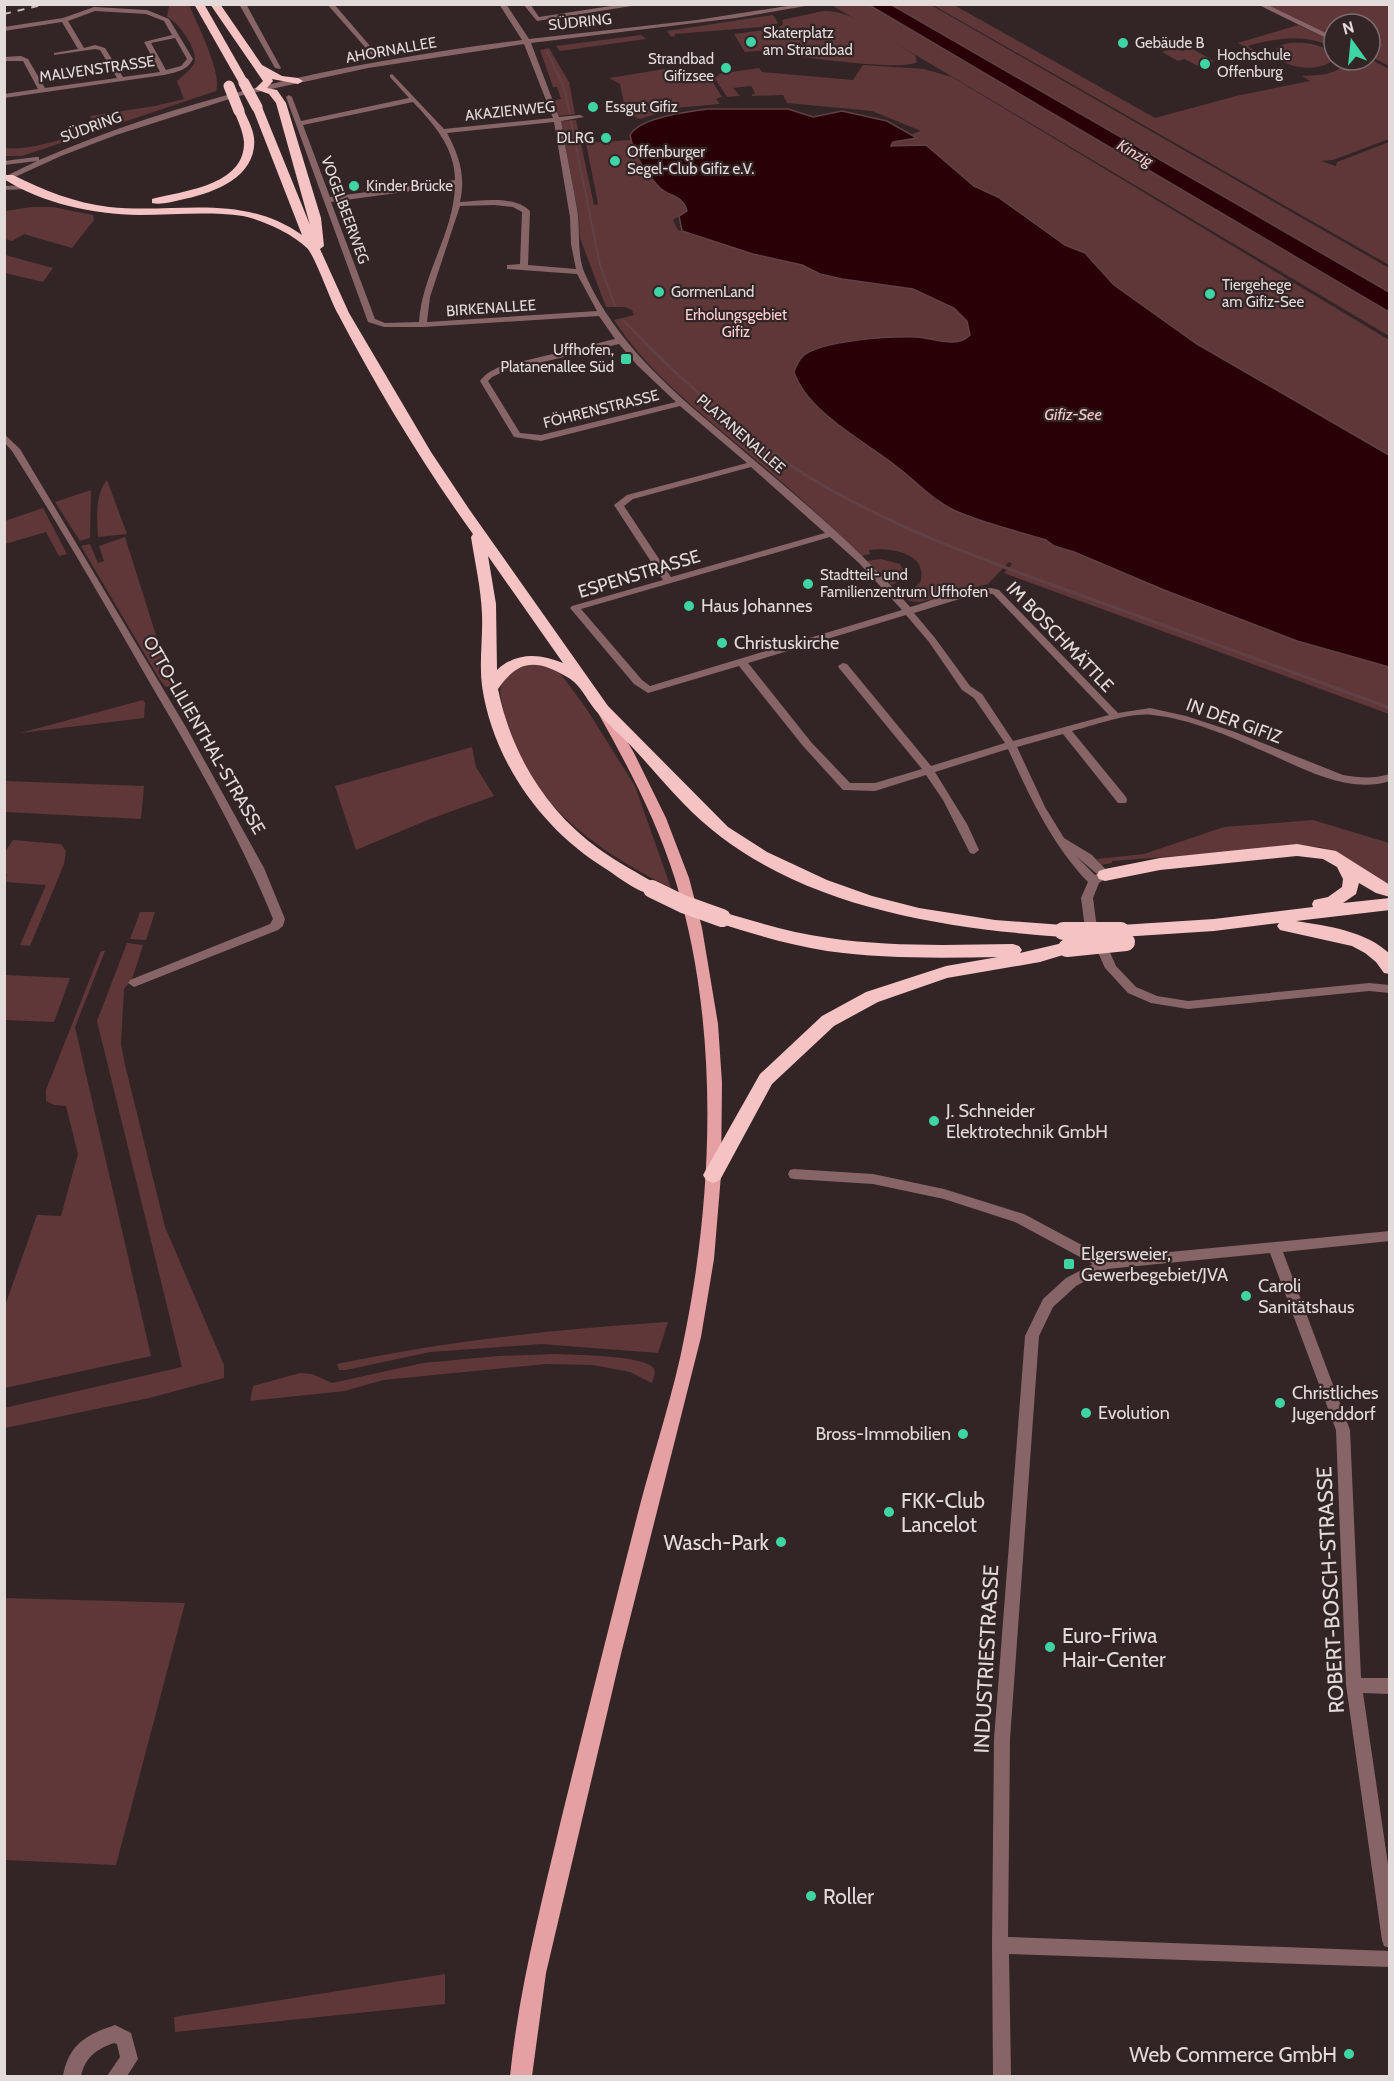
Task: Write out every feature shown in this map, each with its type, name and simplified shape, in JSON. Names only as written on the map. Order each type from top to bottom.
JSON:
[{"type":"highway","points":[[200,4],[257,108],[315,253],[343,313],[370,361],[424,452],[477,532],[536,612],[603,710],[722,831],[761,856],[792,871],[869,901],[920,914],[1065,940]]},
{"type":"highway","points":[[215,4],[268,81],[260,89]]},
{"type":"highway","points":[[8,179],[105,201],[157,201],[193,194],[217,185],[231,176],[247,158],[248,134],[229,86],[215,29]]},
{"type":"highway","points":[[260,67],[279,79],[298,81]]},
{"type":"highway","points":[[298,81],[285,89],[285,100],[315,218],[315,253]]},
{"type":"highway","points":[[260,89],[273,92],[285,100]]},
{"type":"highway","points":[[8,179],[82,205],[122,211],[203,210],[240,213],[274,222],[315,253]]},
{"type":"highway","points":[[477,532],[489,603],[490,689],[506,745],[522,775],[543,804],[593,853],[652,889],[683,904],[722,918],[802,940],[876,949],[939,952],[1180,931],[1389,904]]},
{"type":"highway","points":[[490,689],[501,671],[508,666],[529,659],[553,662],[581,678]]},
{"type":"highway","points":[[1099,878],[1160,864],[1297,850],[1333,856],[1363,879],[1389,891]]},
{"type":"highway","points":[[1180,931],[1226,917],[1332,903],[1350,890],[1351,879],[1344,864]]},
{"type":"highway","points":[[1180,931],[1202,936],[1389,915]]},
{"type":"highway","points":[[1286,926],[1345,936],[1364,945],[1389,968]]},
{"type":"highway","points":[[713,1175],[766,1079],[828,1021],[872,997],[946,972],[1040,956],[1065,940]]},
{"type":"main road","points":[[521,2076],[535,1973],[611,1654],[695,1325],[708,1240],[713,1175],[714,1083],[711,1024],[695,928],[682,878],[659,818],[603,710]]},
{"type":"street","points":[[242,4],[278,68]]},
{"type":"street","points":[[330,4],[374,54]]},
{"type":"street","name":"PLATANENALLEE","points":[[502,4],[527,42],[557,120],[574,217],[575,244],[580,272],[601,313],[619,341],[682,403],[832,534],[890,590],[932,640],[966,688],[978,696],[1011,745],[1040,807],[1072,859],[1099,878]]},
{"type":"street","points":[[526,4],[537,20],[641,4]]},
{"type":"street","name":"SÜDRING","points":[[527,42],[648,29],[780,11],[814,4]]},
{"type":"street","points":[[1260,4],[1322,34]]},
{"type":"street","points":[[4,28],[64,20],[96,7],[111,12],[137,8],[167,20],[190,58],[188,65],[182,69],[164,73]]},
{"type":"street","points":[[64,20],[82,50]]},
{"type":"street","name":"MALVENSTRASSE","points":[[4,96],[164,73],[147,42],[177,36]]},
{"type":"street","name":"AHORNALLEE","points":[[260,89],[397,62],[527,42]]},
{"type":"street","points":[[56,54],[95,47],[103,49],[121,79]]},
{"type":"street","points":[[4,59],[26,60],[43,91]]},
{"type":"street","points":[[392,76],[442,131],[458,167],[457,204],[452,227],[425,298],[423,325]]},
{"type":"street","name":"SÜDRING","points":[[8,179],[49,157],[162,116],[260,89]]},
{"type":"street","name":"VOGELBEERWEG","points":[[285,100],[298,124],[371,320],[384,325]]},
{"type":"street","points":[[298,124],[412,100]]},
{"type":"street","name":"AKAZIENWEG","points":[[442,131],[580,117]]},
{"type":"street","points":[[8,179],[4,164],[49,157]]},
{"type":"street","points":[[326,200],[459,182]]},
{"type":"street","points":[[457,204],[514,204],[524,207],[526,211],[524,266]]},
{"type":"street","points":[[510,267],[524,266],[529,269],[580,272]]},
{"type":"street","name":"BIRKENALLEE","points":[[384,325],[423,325],[601,313]]},
{"type":"street","name":"FÖHRENSTRASSE","points":[[619,341],[502,369],[489,375],[484,381],[517,435],[541,438],[682,403]]},
{"type":"street","name":"OTTO-LILIENTHAL-STRASSE","points":[[4,437],[16,449],[61,522],[182,729],[258,868],[279,919],[279,923],[274,927],[134,983]]},
{"type":"street","points":[[669,580],[619,505],[630,497],[753,464]]},
{"type":"street","name":"ESPENSTRASSE","points":[[832,534],[575,608],[638,682],[648,690],[908,611]]},
{"type":"street","name":"IM BOSCHMÄTTLE","points":[[908,611],[978,590],[996,592],[1116,717]]},
{"type":"street","name":"IN DER GIFIZ","points":[[741,661],[807,744],[847,787],[875,787],[1065,729],[1153,711],[1209,726],[1259,744],[1317,771],[1348,779],[1382,781],[1389,777]]},
{"type":"street","points":[[843,666],[945,791],[965,827],[974,850]]},
{"type":"street","points":[[1065,729],[1122,800]]},
{"type":"street","points":[[1099,878],[1087,898],[1090,921],[1111,968],[1132,990],[1155,1000],[1188,1005],[1369,987],[1389,989]]},
{"type":"street","points":[[794,1174],[873,1179],[944,1194],[1019,1218],[1105,1264],[1389,1236]]},
{"type":"street","name":"ROBERT-BOSCH-STRASSE","points":[[1275,1248],[1343,1430],[1354,1685],[1389,1940]]},
{"type":"street","name":"INDUSTRIESTRASSE","points":[[1002,2076],[1000,1945],[1002,1739],[1032,1336],[1048,1303],[1071,1282],[1105,1264]]},
{"type":"street","points":[[1354,1685],[1389,1686]]},
{"type":"street","points":[[1000,1945],[1389,1959]]},
{"type":"street","points":[[72,2076],[74,2066],[90,2043],[115,2034],[125,2039],[129,2059],[116,2076]]},
{"type":"green space","points":[[836,4],[869,5],[1389,312],[1389,336],[833,6]]},
{"type":"green space","points":[[169,5],[189,5],[216,73],[216,91],[22,156],[5,156],[5,148],[26,148],[63,139],[85,130],[94,125],[90,116],[184,99],[177,81],[194,64],[194,52],[177,24],[167,17]]},
{"type":"green space","points":[[892,5],[931,5],[1389,268],[1389,292]]},
{"type":"green space","points":[[933,5],[954,5],[1155,118],[1236,96],[1310,81],[1302,76],[1334,72],[1382,72],[1382,65],[1389,69],[1389,139],[1333,160],[1321,161],[1336,166],[1337,162],[1389,142],[1389,265]]},
{"type":"green space","points":[[1266,5],[1389,5],[1389,66],[1382,62],[1382,12],[1322,12],[1322,32]]},
{"type":"green space","points":[[823,11],[859,20],[915,55],[917,62],[907,65],[850,63],[777,54],[769,50],[745,52],[734,34],[778,28],[783,24],[782,20]]},
{"type":"green space","points":[[773,15],[778,23],[773,26],[675,34],[671,37],[667,31]]},
{"type":"green space","points":[[1298,25],[1322,36],[1322,43],[1291,38],[1248,46],[1254,50],[1238,43]]},
{"type":"green space","points":[[641,35],[646,39],[560,51],[556,46]]},
{"type":"green space","points":[[1305,43],[1322,48],[1322,66],[1311,68],[1288,64],[1275,56],[1274,52],[1281,45]]},
{"type":"green space","points":[[1175,47],[1182,51],[1191,48],[1214,61],[1200,67],[1184,59],[1178,61],[1162,52]]},
{"type":"green space","points":[[549,48],[569,82],[575,114],[559,116],[554,100],[561,99],[557,87],[553,87],[540,50]]},
{"type":"green space","points":[[863,65],[924,69],[952,77],[1389,340],[1389,455],[1197,344],[1114,285],[1085,253],[1065,245],[998,197],[974,186],[926,145],[891,146],[893,142],[916,138],[912,134],[921,131],[872,111],[787,103],[783,95],[751,96],[755,93],[751,86],[733,88],[740,96],[727,97],[714,77],[719,76],[718,74],[759,68],[762,72],[853,80]]},
{"type":"green space","points":[[671,68],[675,73],[697,71],[701,77],[709,76],[722,97],[716,99],[720,104],[675,108],[640,119],[626,113],[620,84],[609,78]]},
{"type":"green space","name":"Erholungsgebiet Gifiz","points":[[576,120],[594,205],[598,204],[586,143],[631,140],[637,158],[648,175],[657,184],[679,198],[685,206],[687,211],[673,220],[678,230],[753,254],[802,265],[820,274],[913,289],[954,308],[967,321],[970,335],[958,341],[945,342],[917,337],[875,338],[830,346],[804,355],[820,410],[832,417],[858,441],[873,448],[925,488],[935,500],[1046,540],[1054,546],[1297,641],[1389,667],[1389,714],[1004,573],[1012,564],[1009,562],[988,584],[920,602],[909,601],[900,590],[907,593],[920,583],[922,573],[914,559],[897,551],[877,549],[869,550],[870,554],[862,556],[789,488],[673,389],[641,355],[614,320],[634,315],[632,310],[625,307],[606,307],[580,238],[579,218],[561,121]]},
{"type":"green space","points":[[31,207],[53,207],[93,215],[94,220],[72,248],[24,234],[12,241],[5,239],[5,211]]},
{"type":"green space","points":[[5,255],[53,268],[43,282],[5,273]]},
{"type":"green space","points":[[107,480],[127,534],[98,537],[97,514],[100,492]]},
{"type":"green space","points":[[91,490],[90,538],[80,541],[55,502]]},
{"type":"green space","points":[[43,508],[67,554],[59,556],[46,532],[5,544],[5,521]]},
{"type":"green space","points":[[125,537],[172,686],[166,687],[160,680],[81,546],[90,544],[98,563],[104,561],[99,546]]},
{"type":"green space","points":[[881,559],[900,564],[905,573],[904,578],[892,585],[867,561]]},
{"type":"green space","points":[[528,662],[557,669],[586,708],[635,786],[671,888],[618,858],[568,821],[547,799],[529,774],[514,747],[505,718],[500,690],[503,673]]},
{"type":"green space","points":[[143,700],[145,703],[144,718],[20,733]]},
{"type":"green space","points":[[472,747],[476,767],[494,796],[430,819],[356,850],[335,786]]},
{"type":"green space","points":[[5,781],[144,786],[141,819],[5,812]]},
{"type":"green space","points":[[1313,820],[1389,843],[1389,887],[1360,871],[1330,850],[1306,846],[1112,861],[1112,863],[1101,865],[1097,859],[1144,854],[1224,827]]},
{"type":"green space","points":[[13,840],[61,844],[66,851],[64,864],[30,946],[20,945],[46,885],[5,882],[7,874],[5,874],[5,852]]},
{"type":"green space","points":[[140,912],[155,912],[146,940],[130,939]]},
{"type":"green space","points":[[127,943],[143,945],[132,979],[124,989],[121,1044],[125,1065],[165,1227],[224,1365],[224,1378],[149,1398],[5,1428],[4,1408],[182,1367],[97,1021]]},
{"type":"green space","points":[[101,951],[105,951],[75,1027],[151,1356],[5,1388],[5,1306],[37,1215],[61,1216],[78,1154],[66,1106],[54,1105],[46,1101],[46,1090]]},
{"type":"green space","points":[[5,975],[70,978],[54,1022],[5,1020]]},
{"type":"green space","points":[[668,1322],[658,1353],[541,1344],[430,1352],[346,1370],[339,1370],[337,1364],[501,1337]]},
{"type":"green space","points":[[555,1354],[625,1358],[649,1364],[655,1372],[652,1383],[630,1372],[593,1365],[546,1364],[383,1380],[345,1391],[250,1401],[253,1386],[300,1373],[312,1374],[332,1383],[423,1363],[498,1356]]},
{"type":"green space","points":[[5,1598],[185,1603],[116,1865],[5,1860]]},
{"type":"green space","points":[[445,1974],[445,2004],[175,2032],[174,2017]]},
{"type":"water","name":"Kinzig","points":[[869,5],[892,5],[1389,292],[1389,312]]},
{"type":"water","name":"Gifiz-See","points":[[707,109],[788,109],[813,117],[842,111],[887,121],[917,138],[893,142],[891,146],[926,145],[974,186],[998,197],[1065,245],[1085,253],[1114,285],[1197,344],[1389,455],[1389,667],[1297,641],[1054,546],[1046,540],[958,512],[933,497],[896,466],[838,425],[811,400],[801,386],[794,372],[803,356],[825,346],[875,338],[917,337],[945,342],[958,341],[970,335],[967,321],[954,308],[913,289],[820,274],[802,265],[753,254],[682,231],[679,216],[687,211],[685,206],[679,199],[660,188],[650,176],[637,157],[630,135],[635,129],[654,120]]},
{"type":"waterway","points":[[547,51],[564,88],[570,114]]},
{"type":"waterway","points":[[571,121],[600,265],[615,306]]},
{"type":"waterway","points":[[623,320],[648,345]]},
{"type":"waterway","points":[[646,344],[738,427],[799,471],[866,509],[1008,569],[1390,708]]},
{"type":"railway","points":[[4,14],[46,4]]},
{"type":"place","name":"Skaterplatz am Strandbad","points":[[751,42]]},
{"type":"place","name":"Gebäude B","points":[[1123,43]]},
{"type":"place","name":"Hochschule Offenburg","points":[[1205,64]]},
{"type":"place","name":"Strandbad Gifizsee","points":[[726,68]]},
{"type":"place","name":"Essgut Gifiz","points":[[593,107]]},
{"type":"place","name":"DLRG","points":[[606,138]]},
{"type":"place","name":"Offenburger Segel-Club Gifiz e.V.","points":[[615,161]]},
{"type":"place","name":"Kinder Brücke","points":[[354,186]]},
{"type":"place","name":"GormenLand","points":[[659,292]]},
{"type":"place","name":"Tiergehege am Gifiz-See","points":[[1210,294]]},
{"type":"place","name":"Uffhofen, Platanenallee Süd","points":[[626,359]]},
{"type":"place","name":"Stadtteil- und Familienzentrum Uffhofen","points":[[808,584]]},
{"type":"place","name":"Haus Johannes","points":[[689,606]]},
{"type":"place","name":"Christuskirche","points":[[722,643]]},
{"type":"place","name":"J. Schneider Elektrotechnik GmbH","points":[[934,1121]]},
{"type":"place","name":"Elgersweier, Gewerbegebiet/JVA","points":[[1069,1264]]},
{"type":"place","name":"Caroli Sanitätshaus","points":[[1246,1296]]},
{"type":"place","name":"Christliches Jugenddorf","points":[[1280,1403]]},
{"type":"place","name":"Evolution","points":[[1086,1413]]},
{"type":"place","name":"Bross-Immobilien","points":[[963,1434]]},
{"type":"place","name":"FKK-Club Lancelot","points":[[889,1512]]},
{"type":"place","name":"Wasch-Park","points":[[781,1542]]},
{"type":"place","name":"Euro-Friwa Hair-Center","points":[[1050,1647]]},
{"type":"place","name":"Roller","points":[[811,1896]]},
{"type":"place","name":"Web Commerce GmbH","points":[[1349,2054]]}]
